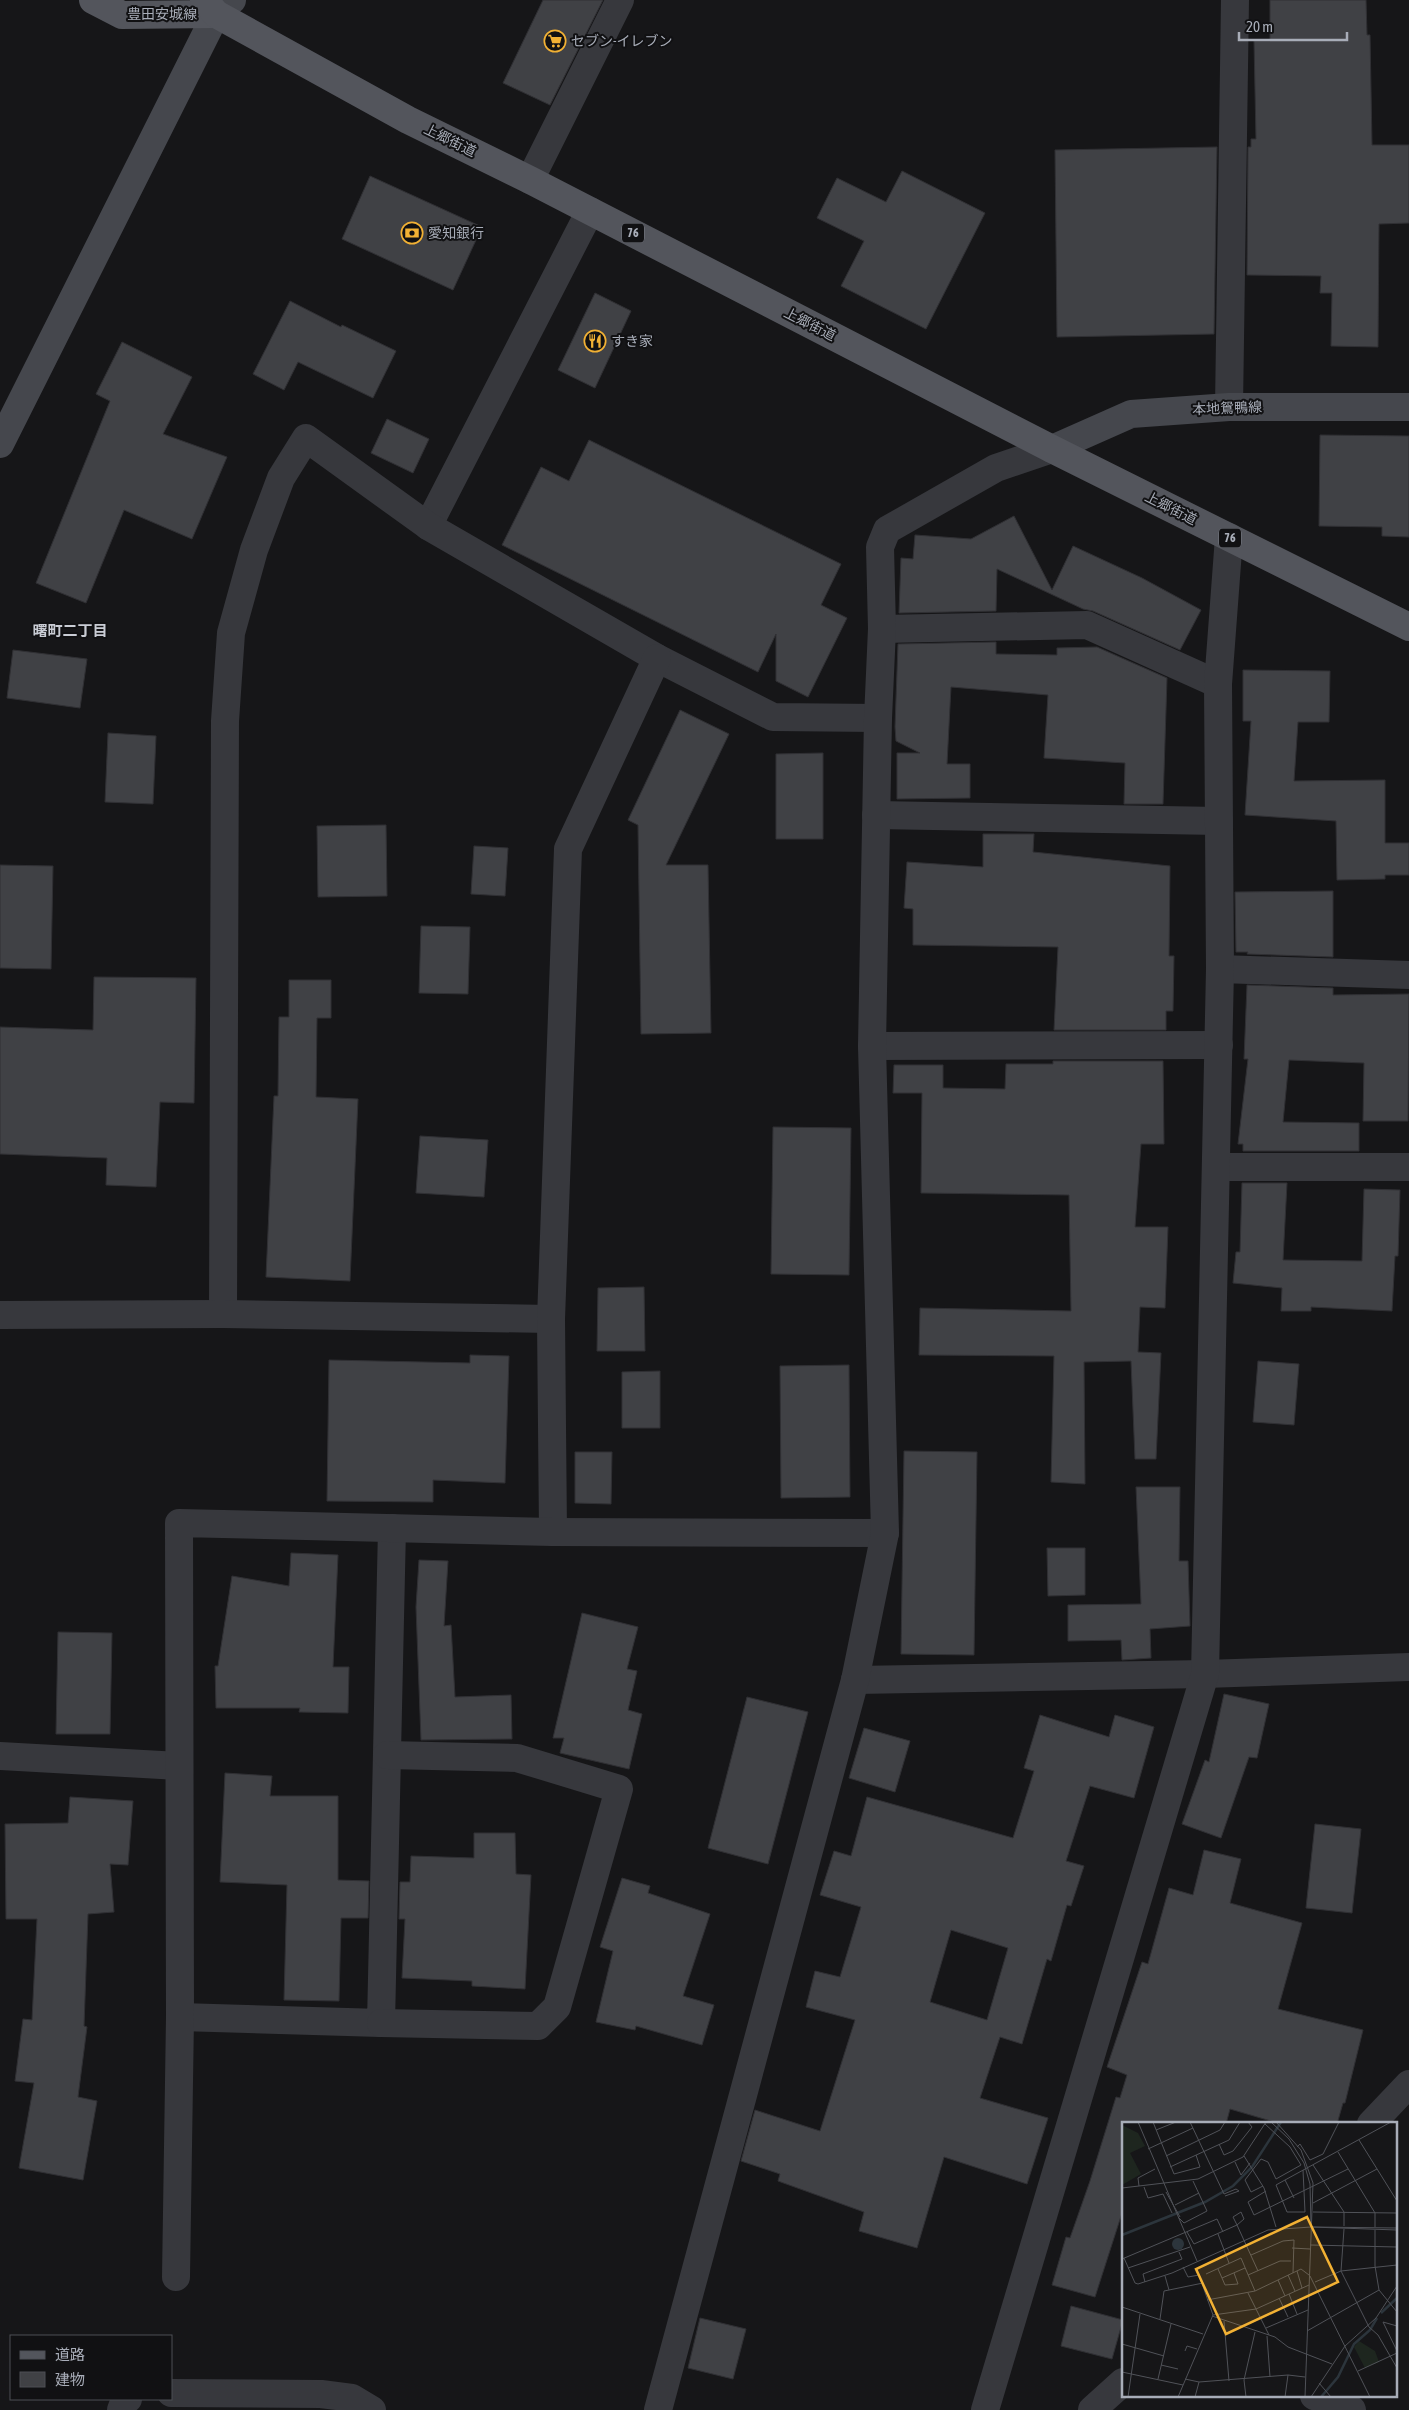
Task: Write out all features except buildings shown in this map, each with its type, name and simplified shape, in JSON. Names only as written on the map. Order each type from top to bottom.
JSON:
[{"type":"main road","name":"豊田安城線","points":[[93,0],[122,15],[217,4]]},
{"type":"main road","name":"上郷街道","points":[[217,4],[408,120],[530,180],[1052,449],[1409,627]]},
{"type":"street","points":[[530,180],[620,0]]},
{"type":"street","points":[[1229,406],[1235,0]]},
{"type":"street","points":[[0,444],[217,4]]},
{"type":"street","points":[[428,526],[590,211]]},
{"type":"street","name":"本地鴛鴨線","points":[[1052,449],[1131,414],[1229,406],[1409,407]]},
{"type":"street","points":[[223,1314],[225,720],[231,633],[254,550],[281,478],[306,438],[428,526],[657,658],[773,717],[878,718]]},
{"type":"street","points":[[658,2410],[855,1680],[885,1533],[872,1046],[878,718],[882,629],[880,547],[887,530],[996,468],[1052,449]]},
{"type":"street","points":[[984,2410],[1205,1674],[1220,969],[1218,684],[1229,537]]},
{"type":"street","points":[[882,629],[1087,625],[1218,684]]},
{"type":"street","points":[[553,1532],[551,1319],[568,849],[657,658]]},
{"type":"street","points":[[876,815],[1219,821]]},
{"type":"street","points":[[1220,969],[1409,975]]},
{"type":"street","points":[[872,1046],[1218,1045]]},
{"type":"street","points":[[1216,1167],[1409,1167]]},
{"type":"street","points":[[0,1315],[223,1314],[551,1319]]},
{"type":"street","points":[[176,2277],[180,2017],[179,1523],[553,1532],[885,1533]]},
{"type":"street","points":[[381,2023],[392,1528]]},
{"type":"street","points":[[855,1680],[1205,1674],[1409,1667]]},
{"type":"street","points":[[180,2017],[538,2026],[557,2007],[618,1789],[516,1758],[387,1755]]},
{"type":"street","points":[[0,1756],[179,1766]]},
{"type":"street","points":[[1373,2122],[1409,2084]]},
{"type":"street","points":[[1092,2410],[1122,2383]]},
{"type":"street","points":[[172,2393],[320,2402],[352,2398],[372,2410]]},
{"type":"street","points":[[1319,2398],[1352,2410]]},
{"type":"place","name":"セブン-イレブン","points":[[555,41]]},
{"type":"place","name":"愛知銀行","points":[[412,233]]},
{"type":"place","name":"すき家","points":[[595,341]]},
{"type":"district","name":"曙町二丁目","points":[[70,631]]}]
